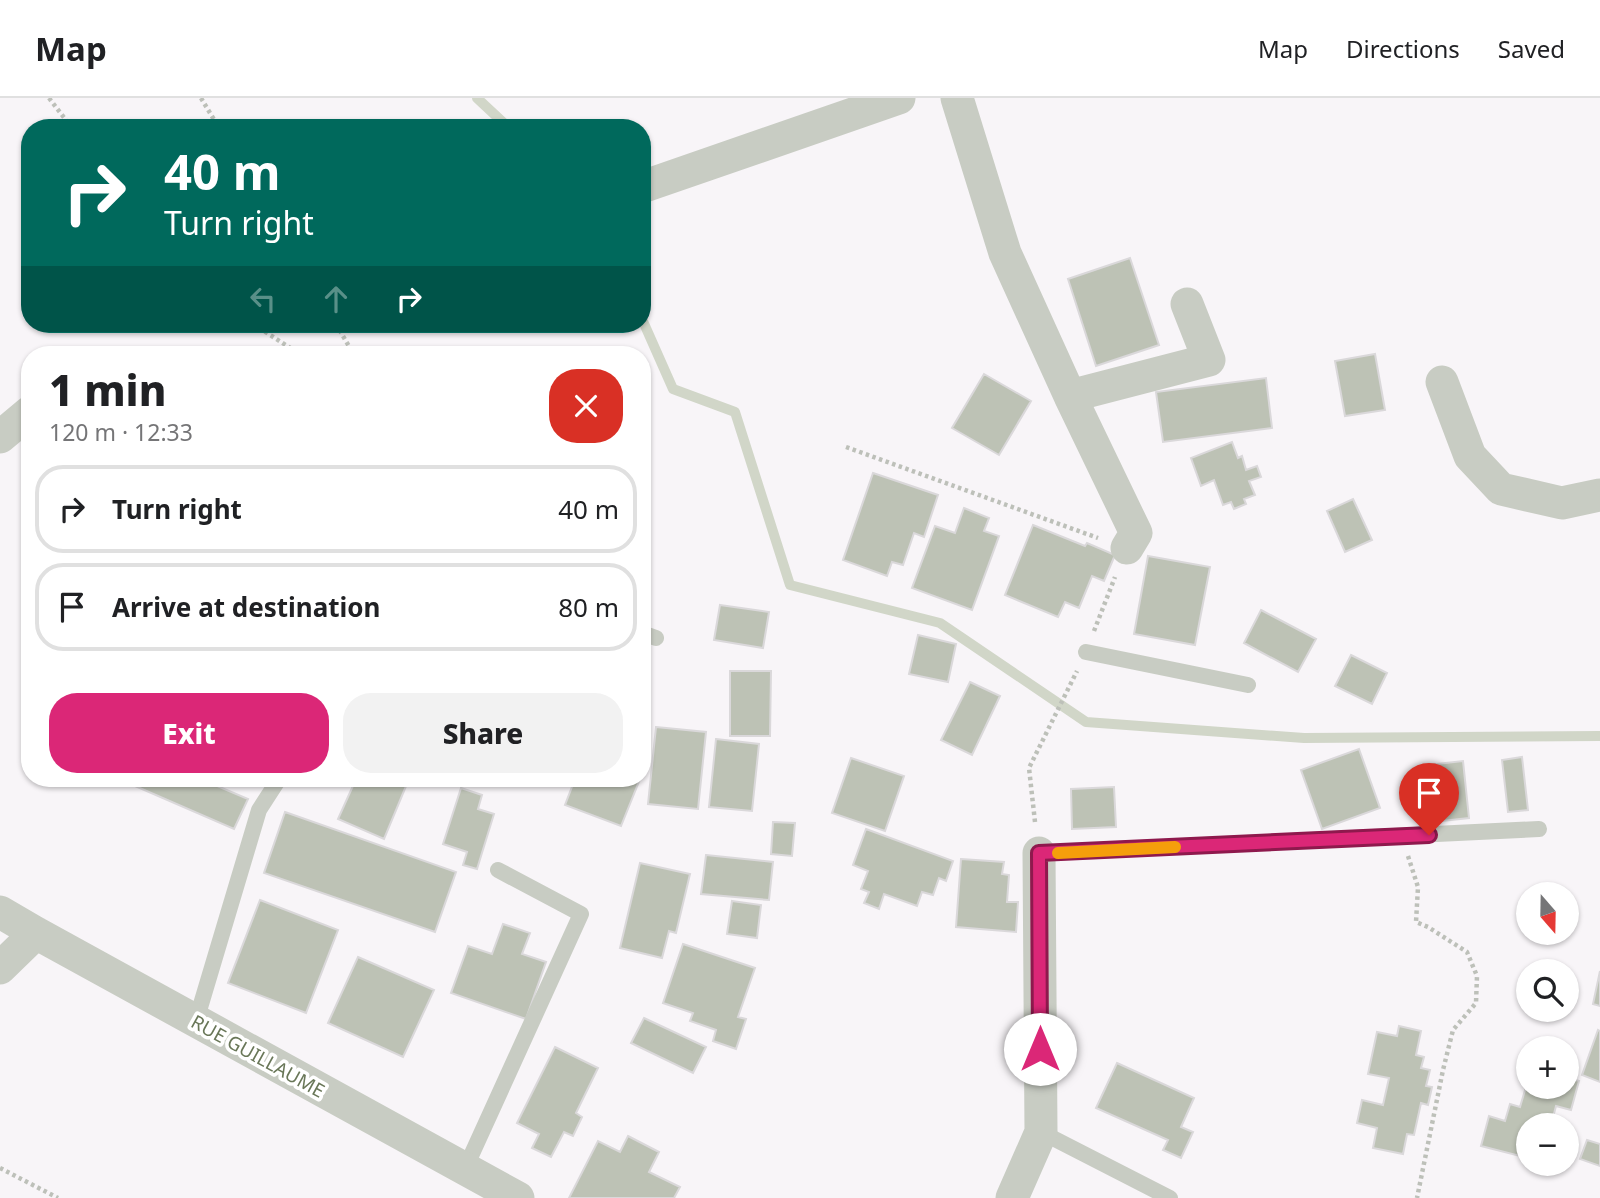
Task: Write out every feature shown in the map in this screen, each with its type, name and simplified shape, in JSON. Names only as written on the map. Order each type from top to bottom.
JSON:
[{"type":"street","points":[[651,184],[899,98]]},
{"type":"street","points":[[957,98],[1005,253],[1136,533],[1127,548]]},
{"type":"street","points":[[1070,396],[1209,360],[1187,304]]},
{"type":"street","points":[[1441,382],[1469,456],[1501,489],[1562,503],[1600,495]]},
{"type":"street","points":[[0,437],[21,420]]},
{"type":"street","points":[[1012,1198],[1041,1132],[1039,853]]},
{"type":"street","name":"RUE GUILLAUME","points":[[0,912],[518,1198]]},
{"type":"street","points":[[0,968],[36,933]]},
{"type":"lane","points":[[1086,652],[1248,685]]},
{"type":"lane","points":[[196,1021],[259,810],[274,787]]},
{"type":"lane","points":[[1039,853],[1539,829]]},
{"type":"lane","points":[[464,1169],[581,915],[498,870]]},
{"type":"lane","points":[[1041,1132],[1170,1198]]},
{"type":"path","points":[[49,98],[65,119]]},
{"type":"path","points":[[201,98],[214,119]]},
{"type":"path","points":[[267,333],[287,346]]},
{"type":"path","points":[[845,447],[1127,548],[1086,652],[1029,768],[1039,853]]},
{"type":"path","points":[[1402,836],[1418,887],[1416,922],[1467,953],[1477,976],[1475,1003],[1453,1030],[1417,1198]]},
{"type":"path","points":[[0,1168],[58,1198]]},
{"type":"building","points":[[1130,258],[1159,345],[1096,366],[1068,279]]},
{"type":"building","points":[[1375,354],[1385,410],[1345,416],[1335,361]]},
{"type":"building","points":[[984,374],[1031,401],[999,455],[952,428]]},
{"type":"building","points":[[1266,378],[1272,428],[1163,442],[1156,392]]},
{"type":"building","points":[[1232,442],[1238,458],[1242,456],[1246,470],[1257,466],[1261,477],[1249,481],[1255,495],[1244,499],[1246,504],[1234,509],[1231,502],[1223,505],[1214,480],[1201,486],[1191,458]]},
{"type":"building","points":[[873,473],[938,495],[924,537],[914,533],[903,565],[892,562],[887,576],[843,560]]},
{"type":"building","points":[[1353,499],[1372,540],[1345,552],[1327,511]]},
{"type":"building","points":[[964,508],[989,518],[984,531],[999,536],[972,610],[912,588],[935,526],[955,533]]},
{"type":"building","points":[[1033,525],[1115,555],[1104,581],[1092,576],[1079,608],[1065,602],[1058,617],[1005,595]]},
{"type":"building","points":[[1148,556],[1210,567],[1195,645],[1134,634]]},
{"type":"building","points":[[720,605],[769,612],[763,648],[714,640]]},
{"type":"building","points":[[1261,610],[1316,639],[1298,672],[1244,643]]},
{"type":"building","points":[[918,635],[956,644],[948,682],[909,674]]},
{"type":"building","points":[[1351,655],[1387,673],[1372,704],[1335,686]]},
{"type":"building","points":[[730,671],[771,671],[770,736],[730,736]]},
{"type":"building","points":[[970,682],[1000,696],[972,755],[941,740]]},
{"type":"building","points":[[656,727],[706,732],[698,809],[648,804]]},
{"type":"building","points":[[716,739],[759,744],[752,811],[709,807]]},
{"type":"building","points":[[1359,749],[1380,808],[1322,829],[1301,770]]},
{"type":"building","points":[[1522,757],[1528,810],[1508,812],[1502,760]]},
{"type":"building","points":[[851,758],[904,776],[885,831],[832,813]]},
{"type":"building","points":[[1463,761],[1469,818],[1433,822],[1427,765]]},
{"type":"building","points":[[137,787],[220,787],[248,799],[234,829]]},
{"type":"building","points":[[352,787],[406,787],[384,839],[338,819]]},
{"type":"building","points":[[572,787],[637,787],[621,826],[565,805]]},
{"type":"building","points":[[1114,787],[1116,827],[1072,829],[1071,789]]},
{"type":"building","points":[[461,788],[482,795],[478,809],[494,814],[477,869],[463,865],[467,852],[443,844]]},
{"type":"building","points":[[285,812],[456,872],[435,932],[264,873]]},
{"type":"building","points":[[773,822],[795,823],[792,856],[771,854]]},
{"type":"building","points":[[866,829],[953,861],[946,881],[939,878],[933,895],[922,892],[917,906],[884,894],[879,909],[864,903],[869,892],[861,889],[868,871],[853,865]]},
{"type":"building","points":[[706,855],[773,862],[769,900],[701,894]]},
{"type":"building","points":[[961,859],[1004,862],[1002,874],[1009,875],[1007,902],[1018,902],[1016,932],[956,927]]},
{"type":"building","points":[[640,863],[690,874],[676,933],[669,931],[662,958],[620,948]]},
{"type":"building","points":[[260,900],[338,930],[306,1013],[228,983]]},
{"type":"building","points":[[732,901],[761,905],[757,938],[727,934]]},
{"type":"building","points":[[503,924],[530,933],[522,954],[546,962],[526,1019],[451,993],[468,946],[492,954]]},
{"type":"building","points":[[683,944],[755,968],[738,1017],[746,1019],[736,1049],[713,1041],[716,1030],[690,1021],[693,1013],[663,1003]]},
{"type":"building","points":[[358,957],[434,990],[403,1057],[328,1023]]},
{"type":"building","points":[[1600,971],[1600,1006],[1593,1004]]},
{"type":"building","points":[[644,1018],[706,1047],[693,1073],[631,1043]]},
{"type":"building","points":[[1399,1026],[1421,1031],[1416,1055],[1424,1057],[1421,1068],[1430,1070],[1426,1086],[1432,1087],[1428,1105],[1421,1103],[1414,1135],[1407,1134],[1403,1154],[1373,1148],[1377,1128],[1357,1123],[1362,1100],[1383,1105],[1389,1078],[1368,1074],[1377,1032],[1397,1036]]},
{"type":"building","points":[[1598,1030],[1600,1031],[1600,1082],[1582,1075]]},
{"type":"building","points":[[555,1047],[598,1068],[576,1113],[582,1117],[573,1136],[564,1132],[551,1157],[532,1148],[539,1134],[517,1123]]},
{"type":"building","points":[[1117,1063],[1194,1098],[1181,1127],[1193,1132],[1181,1158],[1163,1150],[1168,1140],[1096,1108]]},
{"type":"building","points":[[1522,1099],[1574,1099],[1571,1110],[1556,1106],[1554,1113],[1516,1113],[1516,1155],[1481,1146],[1489,1116],[1505,1121],[1510,1104],[1520,1107]]},
{"type":"building","points":[[628,1136],[659,1152],[649,1172],[680,1187],[674,1198],[569,1198],[598,1141],[620,1152]]},
{"type":"building","points":[[1587,1140],[1600,1144],[1600,1166],[1580,1159]]},
{"type":"waterway","points":[[477,98],[499,119]]},
{"type":"waterway","points":[[648,333],[673,389],[735,412],[790,585],[940,623],[1086,722],[1304,738],[1600,736]]},
{"type":"slow traffic","points":[[1058,853],[1175,847]]},
{"type":"route","points":[[1040,1049],[1039,853],[1429,835]]}]
